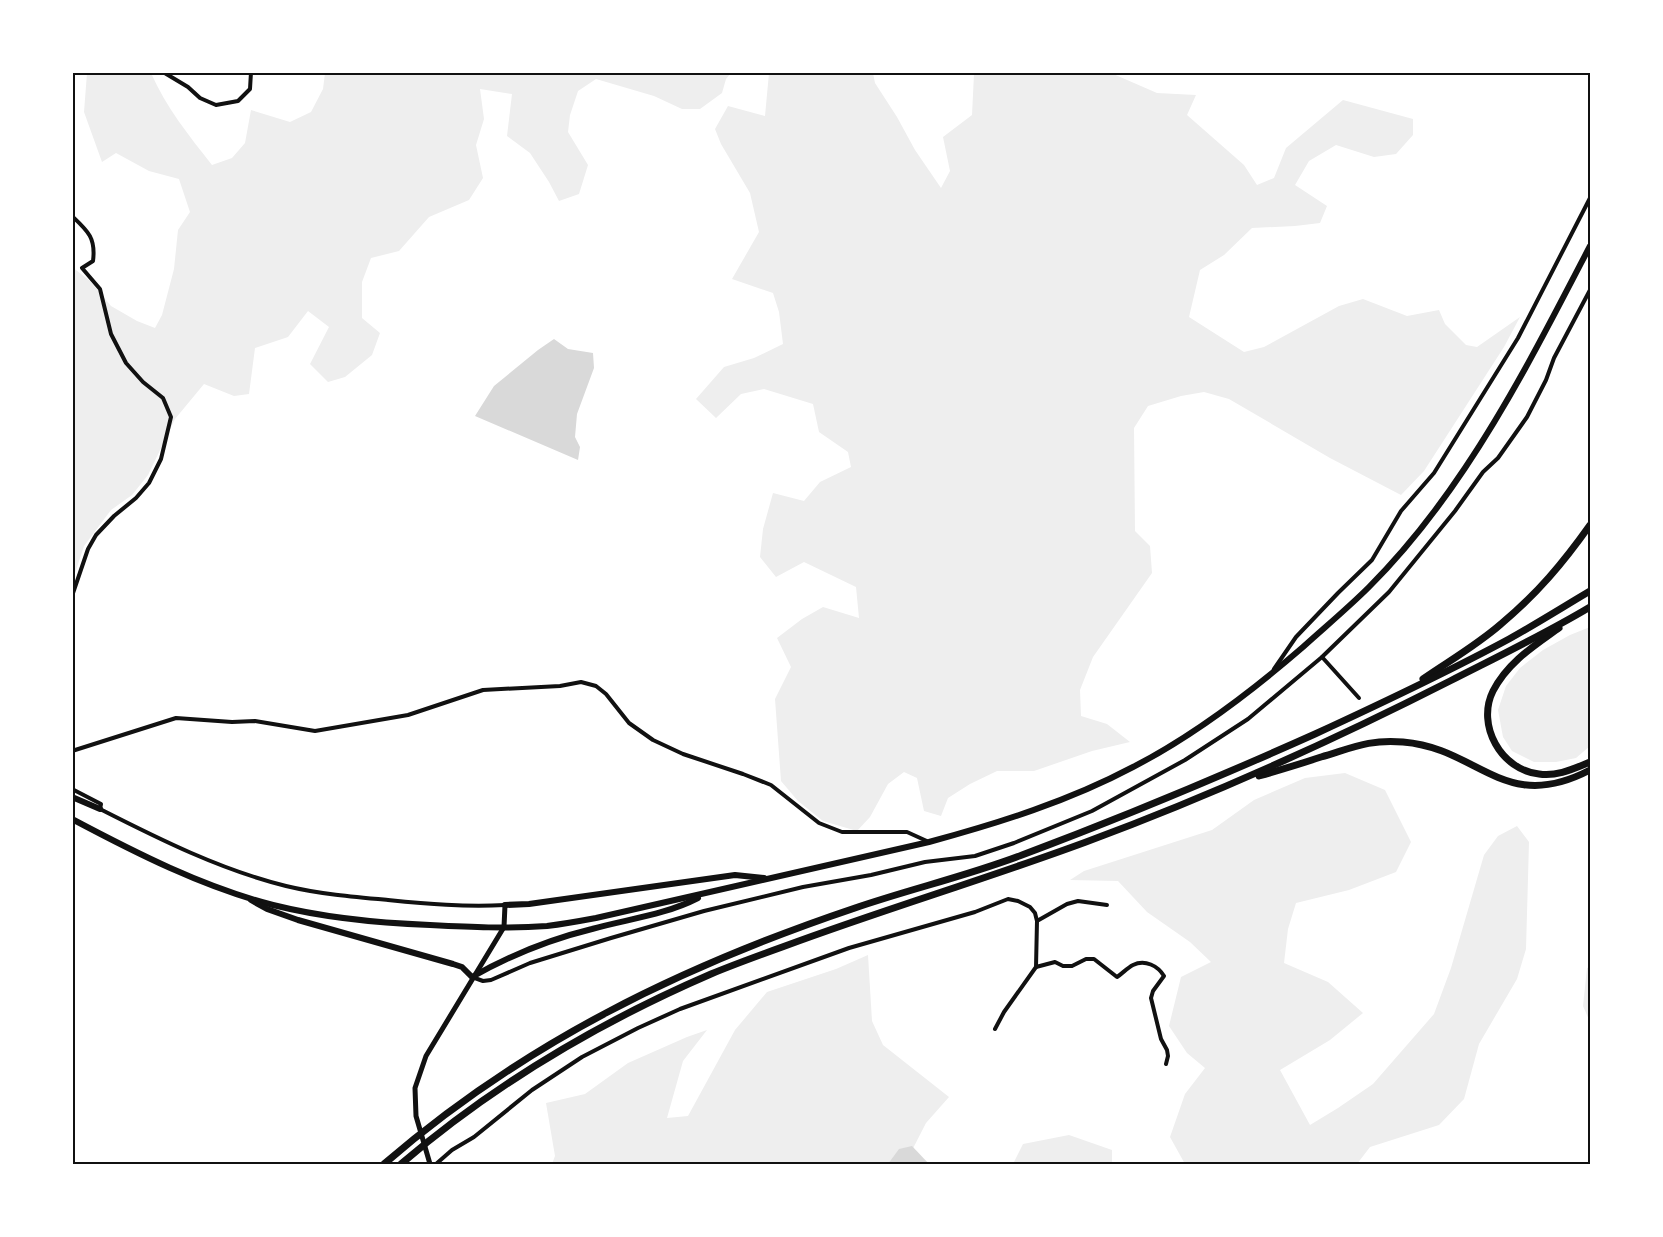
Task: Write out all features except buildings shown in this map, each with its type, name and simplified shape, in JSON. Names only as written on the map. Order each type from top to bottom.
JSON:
[{"type":"highway","points":[[1398,696],[1500,625],[1555,573],[1590,525]]},
{"type":"highway","points":[[384,1164],[473,1093],[594,1018],[647,991],[709,963],[854,908],[1017,857],[1233,771],[1398,696],[1509,639],[1590,591]]},
{"type":"highway","points":[[1590,606],[1511,664],[1492,693],[1488,712],[1488,728],[1494,744],[1505,759],[1523,770],[1539,775],[1558,773],[1590,762]]},
{"type":"highway","points":[[401,1164],[442,1131],[538,1065],[638,1009],[712,974],[857,919],[1079,844],[1237,782],[1401,706],[1582,612]]},
{"type":"highway","points":[[1237,782],[1358,744],[1379,742],[1404,742],[1425,746],[1448,754],[1500,779],[1519,785],[1541,786],[1563,782],[1590,770]]},
{"type":"main road","points":[[72,818],[150,858],[206,882],[272,904],[323,916],[393,924],[504,927],[548,926],[596,918],[929,842],[1045,807],[1132,768],[1176,743],[1268,677],[1369,587],[1406,546],[1465,469],[1528,364],[1590,246]]},
{"type":"main road","points":[[72,797],[100,808]]},
{"type":"main road","points":[[505,905],[529,904],[735,874],[770,878]]},
{"type":"main road","points":[[239,893],[266,910],[462,966],[472,977],[495,964],[564,937],[672,910],[707,893]]},
{"type":"street","points":[[163,72],[188,87],[200,98],[216,105],[238,101],[250,89],[251,72]]},
{"type":"street","points":[[1268,677],[1296,637],[1372,560],[1401,511],[1434,473],[1518,338],[1590,198]]},
{"type":"street","points":[[72,216],[87,230],[94,248],[92,262],[82,268],[100,289],[111,334],[126,363],[143,382],[163,398],[171,418],[161,459],[149,483],[136,498],[114,516],[96,535],[88,549],[72,596]]},
{"type":"street","points":[[472,977],[483,981],[491,980],[539,960],[704,911],[804,887],[870,875],[925,862],[975,856],[1014,843],[1092,811],[1185,760],[1248,720],[1322,657],[1388,592],[1455,511],[1483,472],[1498,458],[1527,417],[1546,380],[1554,358],[1590,290]]},
{"type":"street","points":[[1322,657],[1360,698]]},
{"type":"street","points":[[72,750],[176,718],[232,722],[255,721],[315,731],[408,715],[483,690],[560,686],[580,682],[596,686],[606,694],[629,723],[652,740],[683,754],[743,774],[771,786],[820,823],[842,832],[907,832],[929,842]]},
{"type":"street","points":[[72,789],[97,801],[101,804],[100,808],[170,844],[238,871],[286,886],[342,896],[424,904],[470,907],[505,905],[504,927],[472,977],[426,1056],[415,1088],[416,1116],[430,1164]]},
{"type":"street","points":[[436,1164],[452,1150],[474,1137],[532,1090],[574,1062],[638,1028],[728,991],[849,948],[975,912],[1008,900],[1018,901],[1030,907],[1035,913],[1037,921],[1036,967],[1004,1012],[995,1029]]},
{"type":"street","points":[[1037,921],[1068,904],[1078,901],[1107,905]]},
{"type":"street","points":[[1036,967],[1055,962],[1063,966],[1072,966],[1086,959],[1094,959],[1117,977],[1132,965],[1140,962],[1160,969],[1164,976],[1151,998],[1159,1033],[1167,1050],[1166,1064]]},
{"type":"shaded area","points":[[87,73],[151,73],[171,109],[212,165],[232,158],[245,143],[251,110],[290,122],[311,112],[323,89],[325,73],[731,73],[726,79],[722,93],[700,109],[682,109],[654,96],[596,79],[578,91],[570,115],[568,132],[588,165],[579,194],[559,201],[530,153],[507,136],[512,94],[480,89],[484,119],[476,145],[483,178],[469,200],[429,217],[399,251],[371,258],[362,282],[362,318],[380,333],[372,355],[345,377],[328,382],[310,364],[329,327],[308,311],[288,337],[255,348],[249,394],[234,396],[204,384],[175,419],[148,475],[132,495],[111,510],[84,546],[73,575],[72,267],[90,281],[111,306],[137,321],[155,328],[162,315],[174,269],[178,230],[190,212],[179,179],[149,171],[116,153],[102,162],[84,112]]},
{"type":"shaded area","points":[[769,73],[873,73],[875,83],[915,150],[941,188],[950,171],[943,137],[972,115],[974,74],[977,73],[1111,73],[1157,93],[1196,95],[1187,115],[1244,165],[1257,185],[1274,178],[1286,148],[1343,100],[1413,119],[1413,135],[1396,154],[1374,157],[1336,145],[1309,161],[1295,185],[1327,206],[1320,223],[1252,228],[1224,255],[1200,270],[1189,317],[1244,352],[1264,347],[1339,306],[1363,299],[1407,316],[1439,310],[1445,324],[1466,345],[1477,347],[1520,317],[1504,347],[1424,471],[1401,495],[1330,458],[1229,399],[1204,392],[1181,396],[1148,406],[1134,428],[1135,531],[1150,546],[1152,573],[1093,657],[1080,690],[1081,716],[1107,724],[1130,742],[1092,751],[1034,771],[997,771],[970,784],[948,798],[941,816],[924,811],[917,778],[904,772],[888,784],[870,817],[857,831],[823,821],[798,801],[781,781],[775,699],[791,667],[777,638],[802,619],[823,607],[859,618],[856,587],[804,562],[776,577],[760,557],[763,529],[773,493],[804,501],[820,482],[851,467],[848,452],[819,432],[813,404],[764,389],[741,394],[716,418],[696,399],[724,367],[754,358],[783,344],[779,312],[773,293],[732,279],[759,232],[750,193],[721,144],[715,129],[728,106],[765,116]]},
{"type":"shaded area","points":[[554,339],[568,349],[593,353],[594,368],[577,414],[575,437],[580,447],[578,460],[475,416],[494,386]]},
{"type":"shaded area","points":[[1590,627],[1590,746],[1576,758],[1556,762],[1534,762],[1512,751],[1503,737],[1498,710],[1506,686],[1520,668],[1543,650],[1570,635]]},
{"type":"shaded area","points":[[1345,773],[1385,790],[1411,842],[1396,872],[1349,890],[1296,903],[1288,929],[1284,963],[1328,982],[1363,1013],[1330,1040],[1280,1070],[1310,1125],[1373,1084],[1434,1014],[1451,968],[1484,855],[1498,836],[1517,826],[1529,842],[1526,949],[1517,979],[1479,1044],[1464,1099],[1439,1125],[1370,1147],[1357,1164],[1185,1164],[1170,1137],[1185,1094],[1205,1068],[1187,1053],[1169,1026],[1181,977],[1211,962],[1190,942],[1147,912],[1118,881],[1070,880],[1084,871],[1212,830],[1254,800],[1305,778]]},
{"type":"shaded area","points":[[868,955],[872,1021],[883,1045],[949,1097],[926,1123],[905,1164],[552,1164],[555,1156],[546,1103],[585,1094],[628,1063],[707,1030],[683,1061],[667,1118],[688,1116],[735,1030],[767,992],[836,969]]},
{"type":"shaded area","points":[[1590,967],[1590,1022],[1583,1006],[1587,968]]},
{"type":"shaded area","points":[[1069,1135],[1112,1150],[1112,1164],[1013,1164],[1023,1144]]},
{"type":"shaded area","points":[[912,1146],[929,1164],[888,1164],[899,1149]]}]
